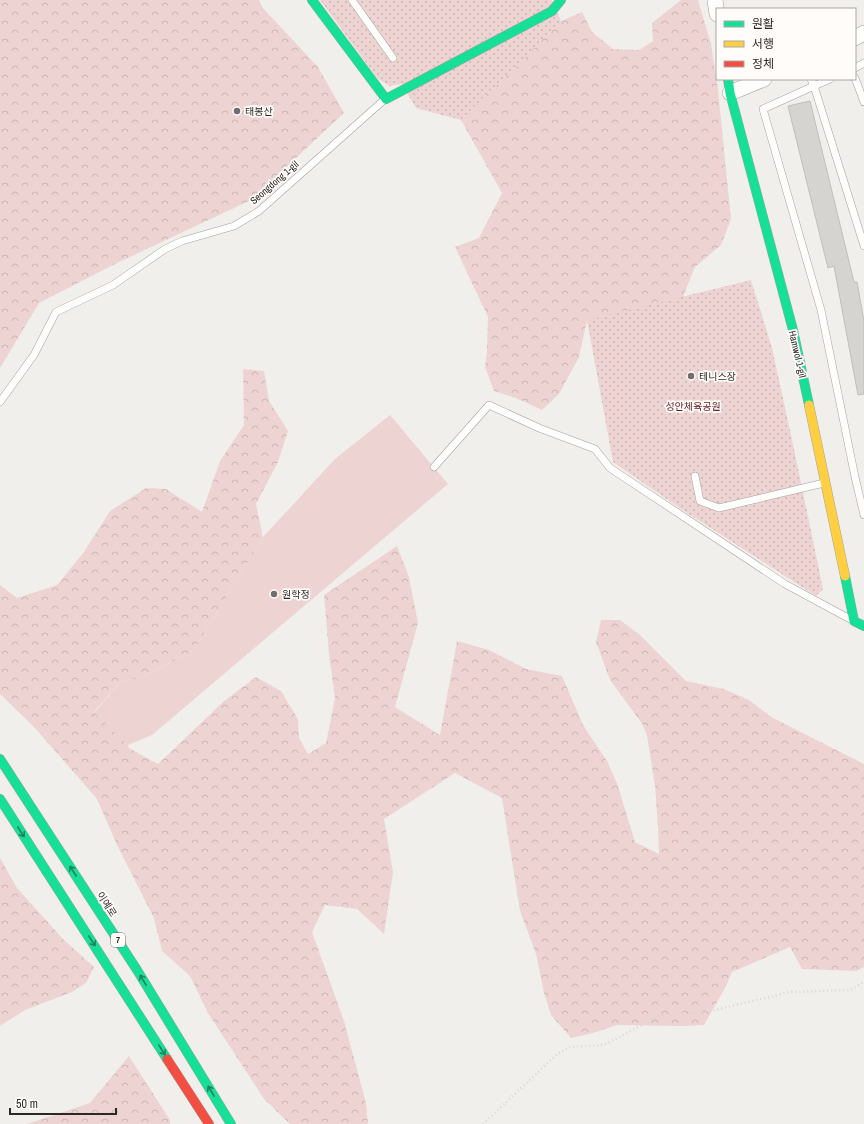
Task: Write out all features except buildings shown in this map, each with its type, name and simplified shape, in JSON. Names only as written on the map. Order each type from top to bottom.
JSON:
[{"type":"main road","name":"Seongdong 1-gil","points":[[386,99],[552,11],[561,0]]},
{"type":"main road","points":[[316,1],[386,99]]},
{"type":"main road","name":"Hamwol 1-gil","points":[[729,86],[793,330],[854,621]]},
{"type":"main road","points":[[854,621],[864,626]]},
{"type":"main road","name":"이예로","points":[[0,759],[137,970],[231,1124]]},
{"type":"main road","name":"7","points":[[0,799],[209,1124]]},
{"type":"street","points":[[729,86],[759,80]]},
{"type":"lane","points":[[352,0],[393,58]]},
{"type":"lane","points":[[824,80],[813,82],[763,109],[821,310],[864,514]]},
{"type":"lane","points":[[856,80],[864,102]]},
{"type":"lane","points":[[813,82],[864,246]]},
{"type":"lane","name":"Seongdong 1-gil","points":[[0,402],[34,355],[56,312],[113,285],[165,249],[182,241],[234,226],[259,211],[386,99]]},
{"type":"lane","points":[[434,467],[489,406],[539,428],[595,449],[610,468],[785,584],[854,621]]},
{"type":"lane","points":[[695,476],[700,502],[719,508],[826,482]]},
{"type":"path","points":[[483,1124],[557,1054],[569,1047],[604,1045],[661,1014],[711,1012],[790,992],[850,990],[864,982]]},
{"type":"green space","points":[[0,0],[259,0],[262,7],[318,67],[344,113],[251,200],[115,264],[39,303],[0,368]]},
{"type":"green space","points":[[320,0],[552,0],[561,21],[461,120],[416,108],[402,84],[390,86],[378,79]]},
{"type":"green space","points":[[681,0],[698,0],[711,44],[718,90],[731,219],[721,245],[695,267],[683,297],[587,320],[579,357],[559,394],[542,410],[516,398],[494,391],[485,367],[488,317],[455,247],[479,238],[502,193],[461,120],[561,21],[582,12],[592,32],[613,49],[639,50],[653,41],[652,23]]},
{"type":"green space","name":"성안체육공원","points":[[751,280],[772,348],[823,589],[816,596],[681,509],[613,462],[587,320]]},
{"type":"green space","points":[[243,369],[264,371],[269,401],[288,431],[278,462],[256,504],[263,537],[194,650],[143,677],[121,681],[94,712],[128,745],[129,748],[158,764],[224,701],[256,677],[281,691],[298,719],[299,738],[308,754],[326,743],[335,698],[329,654],[324,595],[397,546],[409,577],[418,623],[395,707],[440,735],[457,641],[489,650],[526,669],[562,676],[583,725],[607,761],[618,786],[635,842],[659,854],[655,786],[647,736],[643,725],[610,680],[596,642],[601,620],[620,620],[640,635],[686,681],[724,689],[749,700],[773,718],[864,764],[864,967],[856,971],[802,969],[790,947],[732,972],[725,988],[704,1025],[617,1025],[571,1038],[551,1015],[544,993],[536,954],[520,911],[502,798],[455,773],[384,819],[393,872],[384,934],[357,909],[325,905],[312,932],[344,1021],[366,1103],[368,1124],[290,1124],[264,1099],[208,1013],[190,976],[162,951],[154,918],[117,845],[97,799],[34,727],[0,694],[0,585],[17,598],[57,585],[84,552],[110,511],[146,488],[166,489],[202,512],[220,461],[244,425]]},
{"type":"green space","name":"원학정","points":[[390,415],[448,484],[152,735],[128,745],[94,713],[121,681],[143,677],[194,650],[263,537],[335,459]]},
{"type":"green space","points":[[0,858],[17,888],[63,939],[94,967],[86,983],[72,992],[25,1010],[0,1026]]},
{"type":"green space","points":[[129,1056],[170,1120],[170,1124],[27,1124],[90,1103]]},
{"type":"traffic: fast","points":[[312,0],[386,99],[552,11],[561,0]]},
{"type":"traffic: fast","points":[[728,80],[730,93],[793,330],[809,405]]},
{"type":"traffic: fast","points":[[845,576],[854,621],[864,626]]},
{"type":"traffic: fast","points":[[0,759],[137,970],[231,1124]]},
{"type":"traffic: fast","points":[[0,799],[167,1059]]},
{"type":"traffic: slow","points":[[809,405],[845,576]]},
{"type":"traffic: jam","points":[[167,1059],[209,1124]]},
{"type":"place","name":"태봉산","points":[[237,111]]},
{"type":"place","name":"테니스장","points":[[691,376]]},
{"type":"place","name":"원학정","points":[[274,594]]}]
